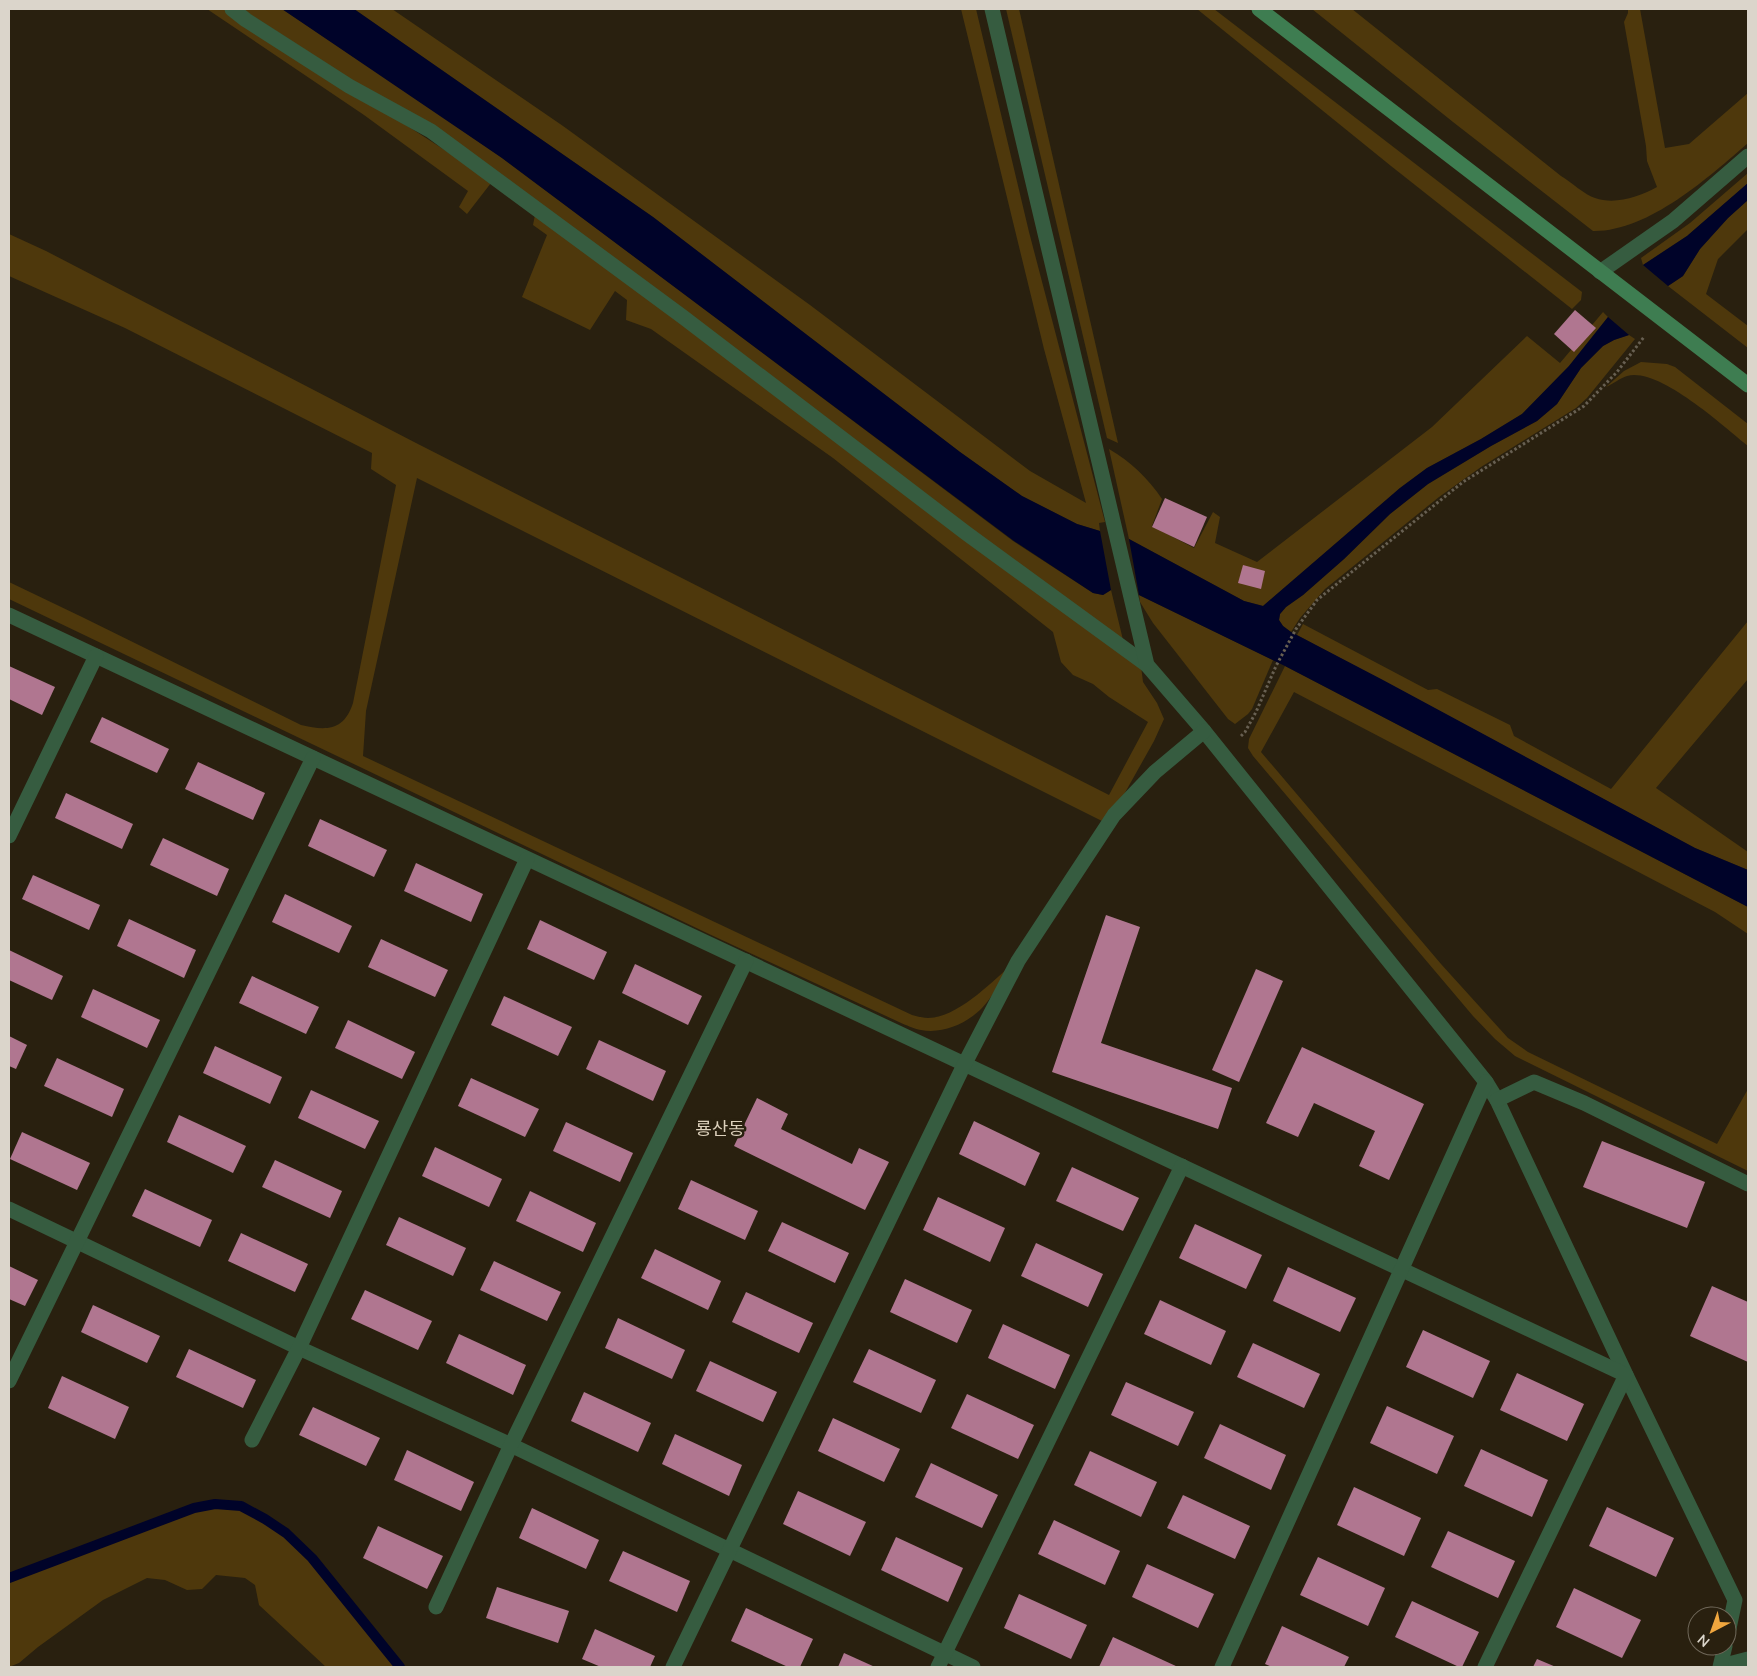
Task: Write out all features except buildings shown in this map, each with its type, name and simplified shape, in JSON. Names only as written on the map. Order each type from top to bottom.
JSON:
[{"type":"main road","points":[[1259,9],[1748,385]]},
{"type":"street","points":[[232,9],[349,86],[431,131],[683,317],[966,533],[1147,665],[1204,731],[1486,1082],[1497,1100],[1626,1375],[1735,1600],[1734,1606]]},
{"type":"street","points":[[992,9],[1147,665]]},
{"type":"street","points":[[1600,272],[1674,220],[1748,156]]},
{"type":"street","points":[[9,615],[1626,1375]]},
{"type":"street","points":[[9,836],[96,656]]},
{"type":"street","points":[[673,1667],[731,1551],[964,1065],[1018,960],[1114,815],[1155,772],[1204,731]]},
{"type":"street","points":[[9,1380],[313,758]]},
{"type":"street","points":[[252,1440],[299,1348],[528,859]]},
{"type":"street","points":[[436,1607],[511,1445],[746,961]]},
{"type":"street","points":[[1222,1667],[1486,1082]]},
{"type":"street","points":[[1497,1100],[1534,1082],[1584,1103],[1748,1184]]},
{"type":"street","points":[[941,1661],[1182,1166]]},
{"type":"street","points":[[9,1209],[299,1348],[511,1445],[731,1551],[941,1661],[972,1667]]},
{"type":"street","points":[[1485,1667],[1626,1375]]},
{"type":"street","points":[[1720,1666],[1748,1659]]},
{"type":"path","points":[[1221,752],[1245,732],[1276,666],[1296,629],[1317,600],[1463,482],[1584,406],[1617,372],[1658,316]]},
{"type":"shaded area","points":[[207,9],[226,9],[457,158],[491,183],[467,214],[459,207],[468,191],[364,115]]},
{"type":"shaded area","points":[[242,9],[282,9],[416,98],[502,158],[1013,541],[1093,593],[1103,595],[1111,590],[1124,644],[369,91]]},
{"type":"shaded area","points":[[354,9],[392,9],[563,126],[810,305],[1030,471],[1086,503],[1044,349],[961,9],[976,9],[1029,232],[1105,522],[1099,523],[1100,531],[1077,524],[1022,496],[960,452],[653,217]]},
{"type":"shaded area","points":[[1006,9],[1019,9],[1118,443],[1107,438]]},
{"type":"shaded area","points":[[1197,9],[1214,9],[1582,292],[1581,300],[1572,309]]},
{"type":"shaded area","points":[[1312,9],[1352,9],[1561,176],[1595,198],[1611,201],[1627,199],[1657,187],[1647,161],[1624,22],[1628,9],[1640,9],[1665,148],[1689,144],[1748,93],[1748,143],[1696,186],[1656,213],[1614,229],[1593,231]]},
{"type":"shaded area","points":[[1748,173],[1748,183],[1687,236],[1643,265],[1641,258],[1690,223]]},
{"type":"shaded area","points":[[1748,200],[1748,229],[1718,259],[1706,294],[1748,326],[1748,348],[1668,286],[1683,276],[1700,249],[1728,218]]},
{"type":"shaded area","points":[[535,215],[1141,666],[1143,682],[1157,703],[1164,719],[1122,798],[1102,821],[417,478],[366,711],[363,756],[912,1015],[928,1018],[939,1017],[950,1012],[972,999],[1010,966],[986,1004],[969,1019],[946,1029],[929,1031],[916,1029],[899,1022],[709,934],[9,599],[9,582],[301,725],[318,728],[333,727],[345,719],[353,703],[396,485],[371,469],[372,453],[125,328],[9,276],[9,234],[46,251],[416,443],[1109,795],[1148,722],[1109,697],[1093,684],[1073,675],[1061,662],[1053,632],[833,458],[651,329],[626,320],[627,300],[615,291],[590,330],[522,297],[547,235],[533,225]]},
{"type":"shaded area","points":[[1603,312],[1608,317],[1569,366],[1522,414],[1427,468],[1400,488],[1263,606],[1244,601],[1129,539],[1109,449],[1125,459],[1138,471],[1162,499],[1152,526],[1194,548],[1213,512],[1220,517],[1215,543],[1257,562],[1432,427],[1527,336],[1560,363]]},
{"type":"shaded area","points":[[1629,335],[1635,339],[1587,398],[1576,408],[1481,467],[1439,497],[1325,589],[1300,618],[1291,632],[1283,626],[1279,620],[1280,614],[1286,607],[1303,595],[1344,559],[1390,514],[1428,484],[1537,421],[1557,404],[1581,368],[1603,346]]},
{"type":"shaded area","points":[[1641,362],[1667,364],[1675,367],[1748,424],[1748,446],[1690,400],[1656,380],[1640,376],[1627,376],[1606,387],[1624,371]]},
{"type":"shaded area","points":[[1139,595],[1273,660],[1252,709],[1248,714],[1235,724],[1228,719],[1153,623],[1140,602]]},
{"type":"shaded area","points":[[1748,621],[1748,679],[1656,788],[1748,852],[1748,870],[1695,848],[1297,635],[1303,624],[1428,690],[1437,689],[1510,725],[1514,736],[1611,789]]},
{"type":"shaded area","points":[[1285,666],[1748,907],[1748,934],[1715,912],[1294,692],[1261,752],[1441,964],[1508,1038],[1528,1052],[1717,1144],[1748,1089],[1748,1171],[1515,1056],[1473,1016],[1248,748],[1249,739]]},
{"type":"shaded area","points":[[215,1507],[240,1509],[264,1521],[284,1536],[309,1560],[397,1667],[326,1667],[259,1605],[255,1585],[245,1578],[216,1575],[202,1589],[187,1590],[165,1580],[147,1578],[103,1600],[19,1663],[9,1667],[9,1581],[195,1510]]},
{"type":"water","points":[[282,9],[354,9],[653,217],[960,452],[1022,496],[1077,524],[1100,531],[1111,590],[1103,595],[1093,593],[1014,541],[502,158]]},
{"type":"water","points":[[1748,183],[1748,200],[1728,218],[1700,249],[1683,276],[1668,286],[1643,265],[1687,236]]},
{"type":"water","points":[[1608,317],[1629,335],[1603,346],[1581,368],[1557,404],[1537,421],[1428,484],[1390,514],[1344,559],[1303,595],[1286,607],[1280,614],[1279,620],[1291,632],[1695,848],[1748,870],[1748,907],[1285,666],[1139,595],[1129,539],[1244,601],[1263,606],[1400,488],[1427,468],[1522,414],[1569,366]]},
{"type":"waterway","points":[[9,1578],[194,1508],[215,1504],[241,1506],[286,1533],[312,1558],[400,1667]]},
{"type":"district","name":"룡산동","points":[[720,1129]]}]
